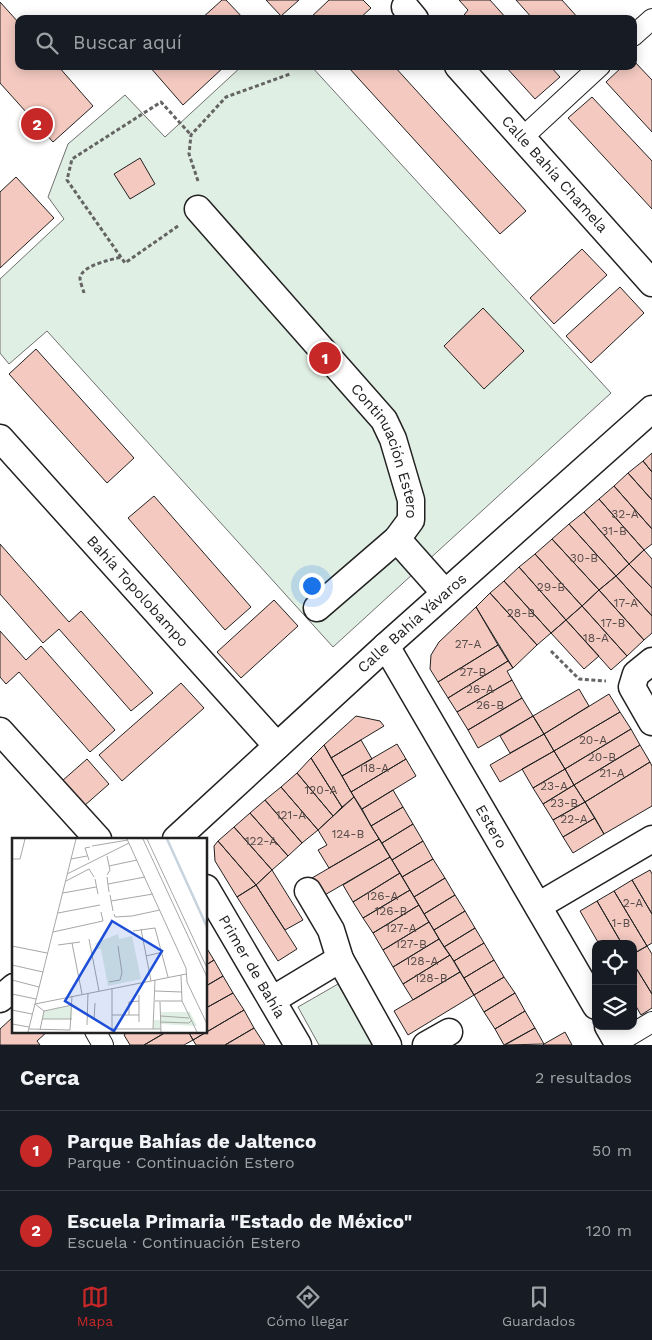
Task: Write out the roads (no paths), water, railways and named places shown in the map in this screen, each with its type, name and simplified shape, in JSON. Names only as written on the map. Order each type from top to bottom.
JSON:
[{"type":"street","points":[[637,32],[652,19]]},
{"type":"street","name":"Calle Bahía Chamela","points":[[462,70],[652,283]]},
{"type":"street","points":[[522,138],[596,70]]},
{"type":"street","name":"Continuación Estero","points":[[198,209],[387,425],[393,439],[412,507],[408,525],[397,539],[317,608]]},
{"type":"street","name":"Calle Bahía Yávaros","points":[[177,838],[386,646],[652,409]]},
{"type":"street","name":"Bahía Topolobampo","points":[[0,438],[276,746]]},
{"type":"street","name":"Continuación Estero","points":[[397,539],[445,593]]},
{"type":"street","name":"Estero","points":[[386,646],[592,999]]},
{"type":"street","points":[[652,661],[636,674],[632,682],[634,693],[652,722]]},
{"type":"street","points":[[0,731],[97,838]]},
{"type":"street","points":[[538,906],[652,839]]},
{"type":"street","name":"Primer de Bahía","points":[[208,891],[298,1045]]},
{"type":"street","points":[[308,892],[331,930],[340,959],[388,1045]]},
{"type":"street","points":[[272,1000],[340,959]]},
{"type":"street","points":[[0,1000],[12,989]]},
{"type":"street","points":[[614,1038],[652,1022]]},
{"type":"street","points":[[426,1045],[449,1032]]},
{"type":"place","name":"Escuela Primaria \"Estado de México\"","points":[[37,124]]},
{"type":"place","name":"Parque Bahías de Jaltenco","points":[[325,358]]}]
